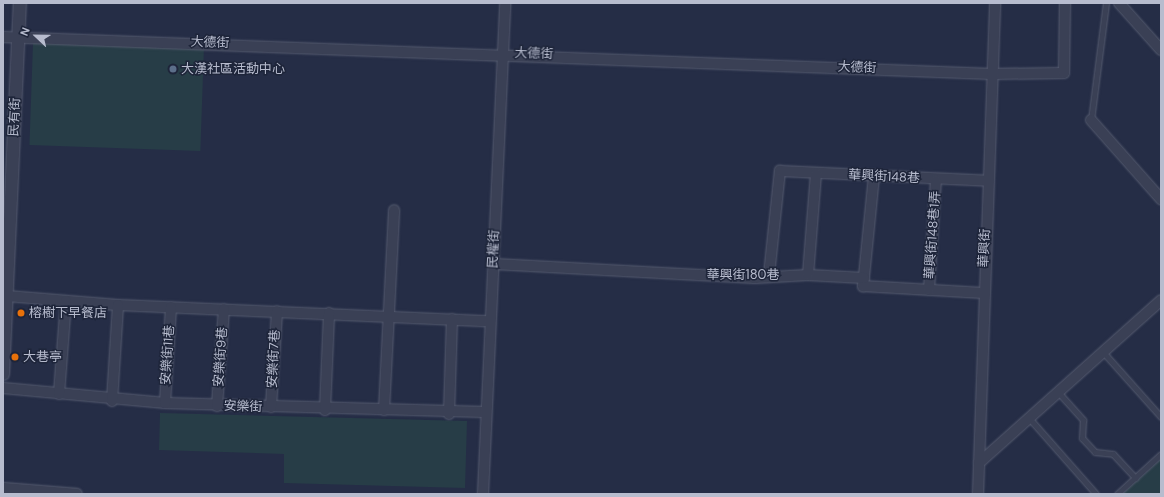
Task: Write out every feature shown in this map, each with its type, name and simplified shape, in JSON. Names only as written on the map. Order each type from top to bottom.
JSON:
[{"type":"street","name":"民有街","points":[[3,374],[20,3]]},
{"type":"street","name":"民權街","points":[[483,494],[488,321],[494,264],[505,3]]},
{"type":"street","name":"華興街","points":[[978,494],[983,293],[989,181],[995,3]]},
{"type":"street","name":"大德街","points":[[3,37],[504,53],[992,74],[1064,73],[1065,3]]},
{"type":"street","points":[[1119,3],[1161,50]]},
{"type":"street","points":[[1091,120],[1161,199]]},
{"type":"street","name":"華興街148巷","points":[[769,275],[780,171],[936,180],[989,181]]},
{"type":"street","points":[[808,275],[816,173]]},
{"type":"street","points":[[874,176],[863,286],[983,293]]},
{"type":"street","name":"華興街148巷1弄","points":[[929,290],[936,180]]},
{"type":"street","points":[[384,410],[387,316],[394,210]]},
{"type":"street","name":"華興街180巷","points":[[494,264],[755,278],[769,275],[808,275],[864,278]]},
{"type":"street","points":[[7,296],[66,302],[118,305],[452,318],[488,321]]},
{"type":"street","points":[[979,463],[1161,300]]},
{"type":"street","points":[[59,394],[66,302]]},
{"type":"street","points":[[112,400],[118,305]]},
{"type":"street","name":"安樂街11巷","points":[[165,403],[171,307]]},
{"type":"street","name":"安樂街9巷","points":[[217,406],[224,309]]},
{"type":"street","name":"安樂街7巷","points":[[271,407],[277,311]]},
{"type":"street","points":[[325,410],[329,313]]},
{"type":"street","points":[[449,414],[452,318]]},
{"type":"street","name":"安樂街","points":[[3,388],[59,394],[101,395],[112,400],[217,406],[325,410],[384,410],[449,414],[485,412]]},
{"type":"street","points":[[3,488],[77,494]]},
{"type":"lane","points":[[1091,120],[1106,3]]},
{"type":"lane","points":[[1103,352],[1161,417]]},
{"type":"lane","points":[[1058,392],[1083,420],[1082,438],[1095,452],[1113,454],[1135,478]]},
{"type":"lane","points":[[1029,418],[1096,494]]},
{"type":"lane","points":[[1117,494],[1161,454]]},
{"type":"shaded area","points":[[33,43],[204,49],[200,151],[29,145]]},
{"type":"shaded area","points":[[160,413],[467,421],[465,488],[284,483],[284,454],[159,450]]},
{"type":"shaded area","points":[[1161,459],[1161,494],[1122,494]]},
{"type":"place","name":"大漢社區活動中心","points":[[173,69]]},
{"type":"place","name":"榕樹下早餐店","points":[[21,313]]},
{"type":"place","name":"大巷亭","points":[[15,357]]}]
